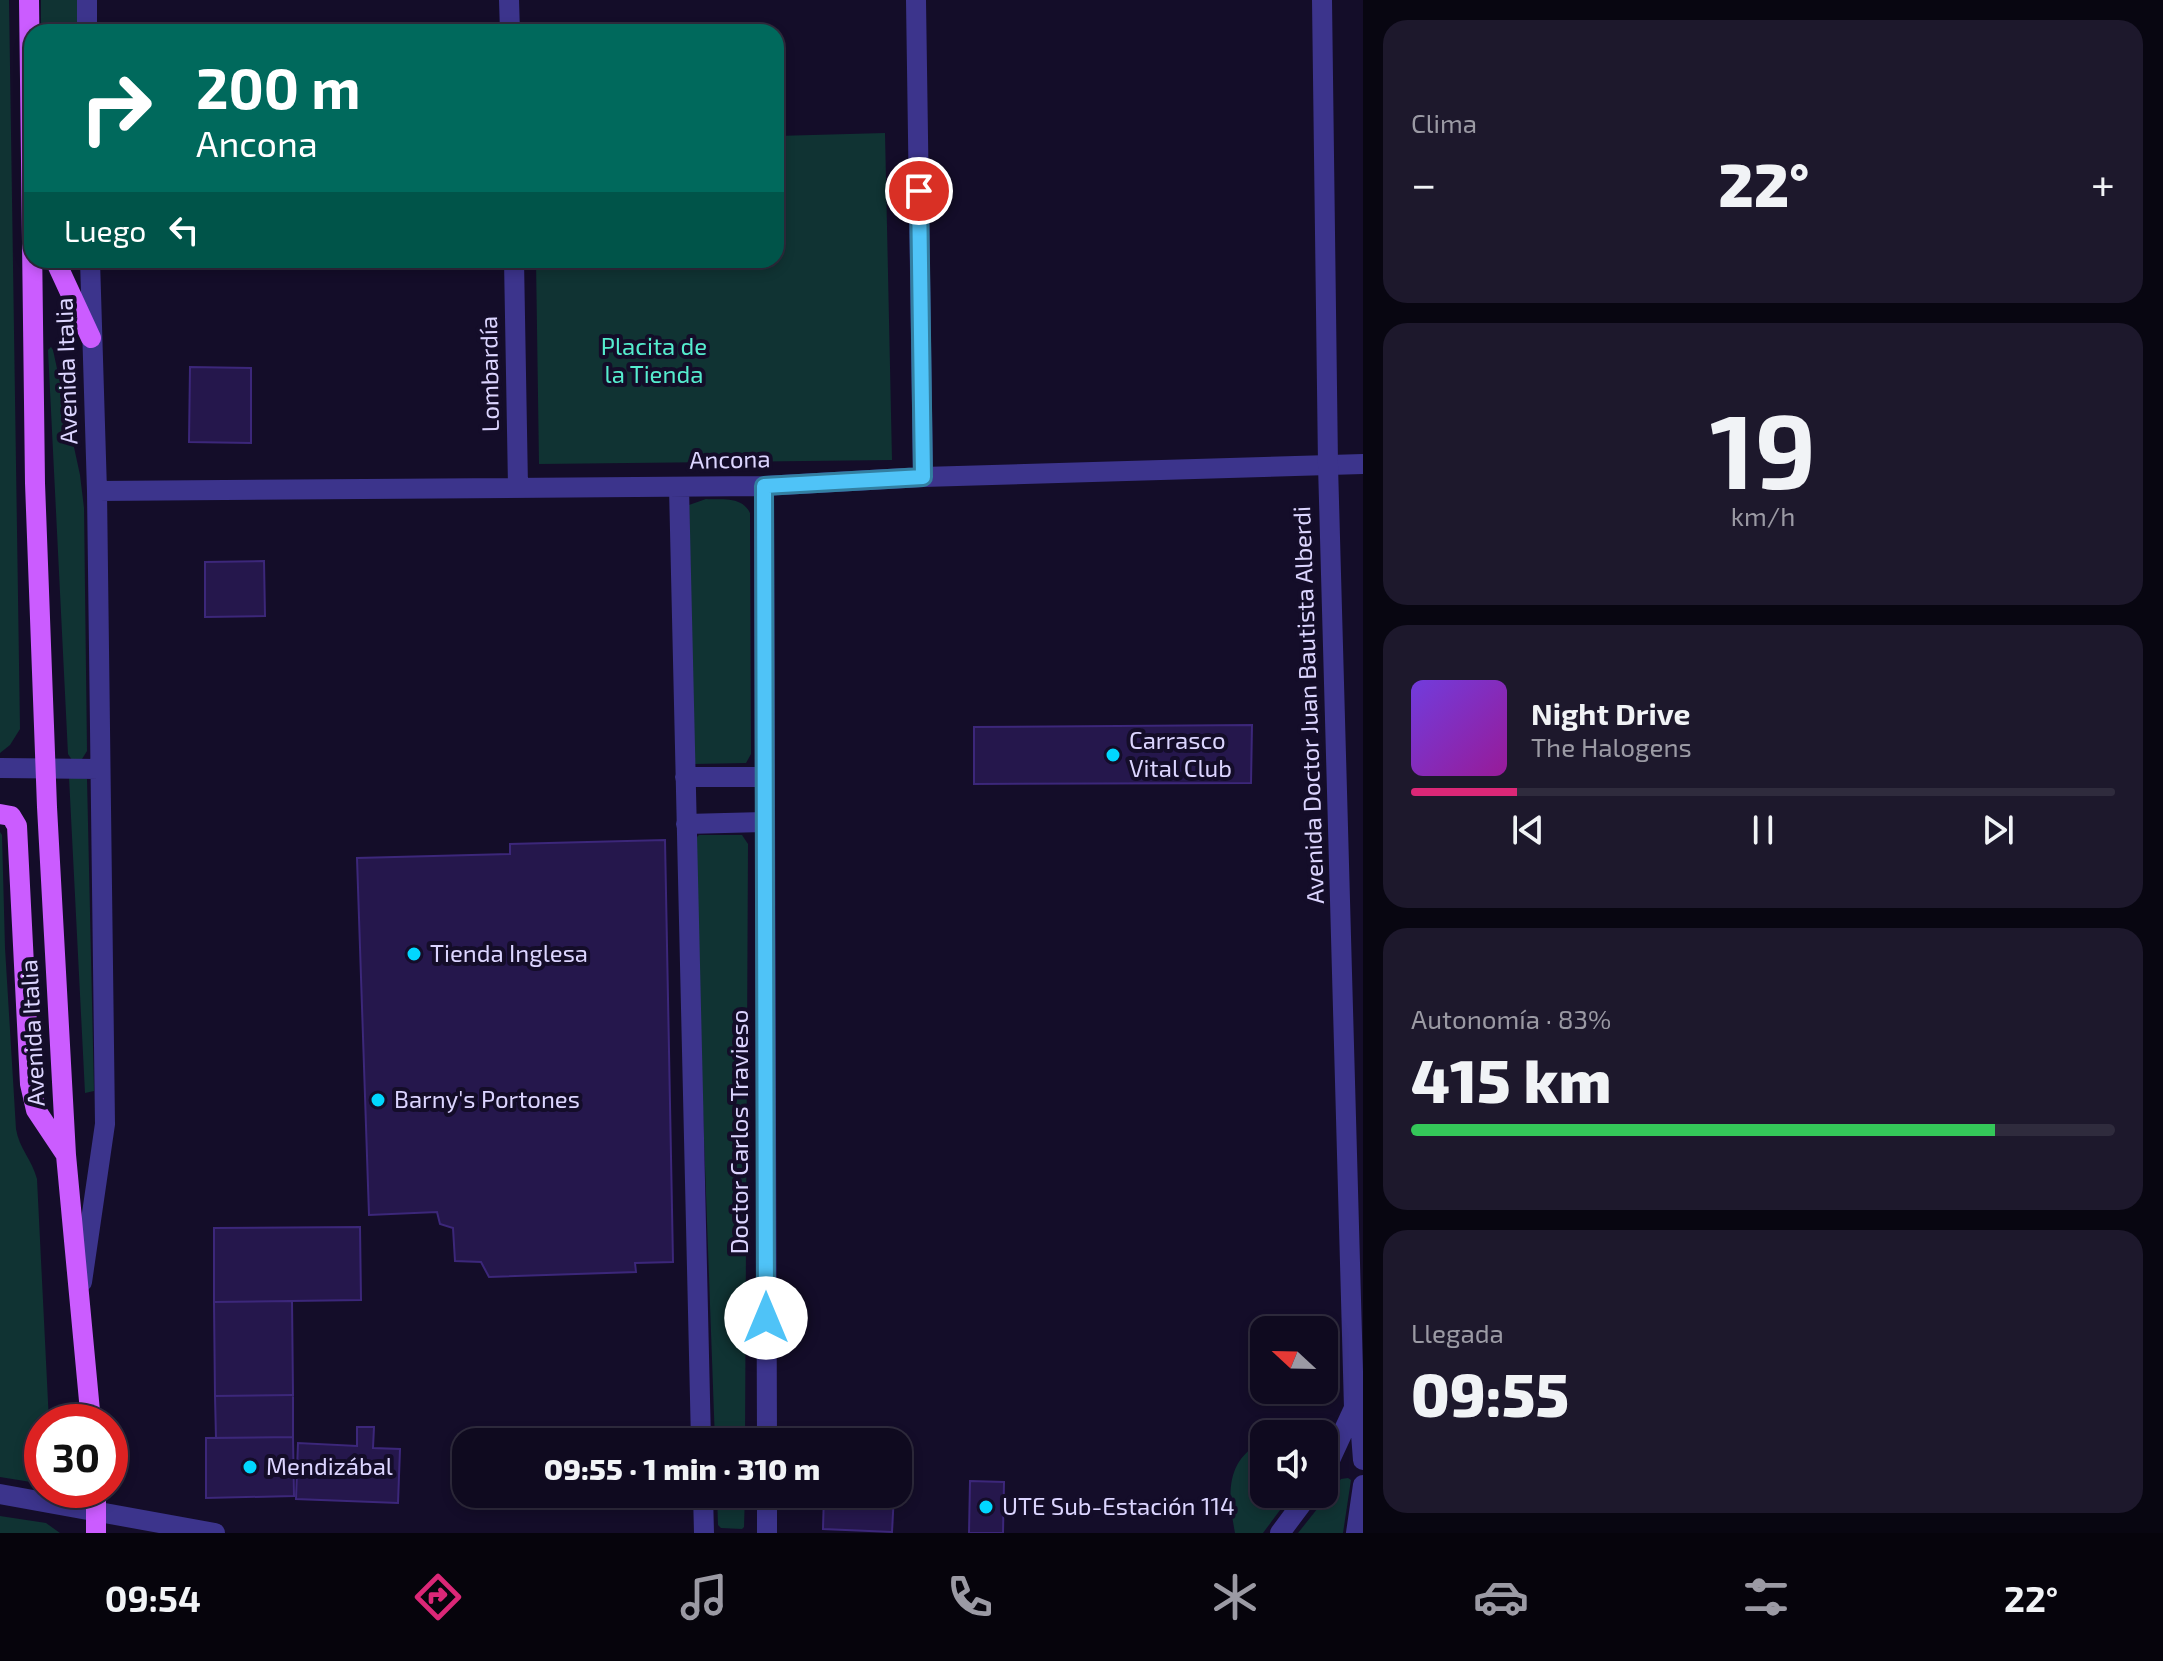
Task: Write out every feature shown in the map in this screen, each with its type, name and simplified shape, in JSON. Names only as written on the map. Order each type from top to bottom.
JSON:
[{"type":"main road","name":"Avenida Italia","points":[[29,0],[29,24]]},
{"type":"main road","name":"Avenida Italia","points":[[33,268],[35,483],[45,768],[66,1155],[89,1404]]},
{"type":"main road","points":[[59,268],[91,338]]},
{"type":"main road","points":[[0,814],[11,816],[17,826],[30,1084],[36,1110],[66,1155]]},
{"type":"main road","points":[[96,1508],[96,1533]]},
{"type":"street","points":[[87,0],[87,24]]},
{"type":"street","points":[[509,0],[510,24]]},
{"type":"street","points":[[916,0],[923,477]]},
{"type":"street","name":"Avenida Doctor Juan Bautista Alberdi","points":[[1322,0],[1328,465],[1354,1408],[1360,1421],[1363,1460]]},
{"type":"street","name":"Avenida Italia","points":[[80,1293],[105,1124],[97,491],[90,268]]},
{"type":"street","name":"Lombardía","points":[[514,268],[518,487]]},
{"type":"street","name":"Ancona","points":[[97,491],[764,486],[923,477],[1363,464]]},
{"type":"street","name":"Doctor Carlos Travieso","points":[[764,486],[767,1428]]},
{"type":"street","name":"Doctor Carlos Travieso","points":[[679,487],[701,1428]]},
{"type":"street","points":[[0,768],[100,769]]},
{"type":"street","points":[[685,777],[764,777]]},
{"type":"street","points":[[686,824],[765,822]]},
{"type":"street","name":"Avenida Doctor Juan Bautista Alberdi","points":[[1338,1443],[1354,1408]]},
{"type":"street","points":[[1356,1533],[1363,1485]]},
{"type":"street","points":[[0,1494],[24,1496]]},
{"type":"street","points":[[125,1508],[215,1533]]},
{"type":"street","points":[[703,1508],[704,1533]]},
{"type":"street","points":[[767,1508],[767,1533]]},
{"type":"street","points":[[1280,1533],[1299,1508]]},
{"type":"green space","points":[[0,0],[9,0],[20,729],[10,745],[0,753]]},
{"type":"green space","points":[[41,0],[77,0],[78,24],[41,24]]},
{"type":"green space","name":"Placita de la Tienda","points":[[885,133],[892,460],[539,464],[536,268],[784,268],[784,136]]},
{"type":"green space","points":[[51,347],[80,475],[84,508],[87,751],[82,759],[72,760],[68,754],[48,350]]},
{"type":"green space","points":[[706,499],[737,501],[750,513],[751,754],[746,763],[694,764],[689,505]]},
{"type":"green space","points":[[69,777],[87,779],[94,1091],[85,1093]]},
{"type":"green space","points":[[0,832],[16,1129],[37,1179],[48,1404],[24,1404],[24,1481],[0,1477]]},
{"type":"green space","points":[[699,835],[742,835],[748,844],[745,1428],[714,1428],[695,839]]},
{"type":"green space","points":[[1250,1450],[1250,1508],[1282,1508],[1263,1533],[1235,1533],[1231,1506],[1232,1480],[1242,1458]]},
{"type":"green space","points":[[1341,1479],[1351,1480],[1343,1533],[1298,1533],[1318,1508],[1338,1508],[1338,1483]]},
{"type":"green space","points":[[717,1508],[745,1508],[742,1529],[721,1528],[718,1525]]},
{"type":"green space","points":[[0,1516],[46,1523],[60,1533],[0,1533]]},
{"type":"building","points":[[190,367],[251,368],[251,443],[189,442]]},
{"type":"building","points":[[264,561],[265,616],[205,617],[205,562]]},
{"type":"building","name":"Carrasco Vital Club","points":[[1252,725],[1251,783],[974,784],[974,727]]},
{"type":"building","points":[[665,840],[673,1262],[635,1263],[636,1272],[489,1277],[481,1262],[455,1261],[453,1228],[440,1224],[437,1212],[369,1215],[357,858],[510,854],[510,844]]},
{"type":"building","points":[[360,1227],[361,1300],[214,1302],[214,1228]]},
{"type":"building","points":[[292,1301],[293,1395],[215,1396],[214,1302]]},
{"type":"building","points":[[293,1395],[293,1437],[216,1438],[215,1396]]},
{"type":"building","points":[[357,1427],[374,1427],[373,1448],[400,1449],[398,1503],[296,1499],[298,1443],[357,1446]]},
{"type":"building","name":"Mendizábal","points":[[293,1437],[294,1496],[206,1498],[206,1438]]},
{"type":"building","name":"UTE Sub-Estación 114","points":[[970,1481],[1004,1482],[1003,1533],[969,1533]]},
{"type":"building","points":[[824,1508],[893,1508],[892,1532],[823,1529]]},
{"type":"place","name":"Carrasco Vital Club","points":[[1113,755]]},
{"type":"place","name":"Tienda Inglesa","points":[[414,954]]},
{"type":"place","name":"Barny's Portones","points":[[378,1100]]},
{"type":"place","name":"Mendizábal","points":[[250,1467]]},
{"type":"place","name":"UTE Sub-Estación 114","points":[[986,1507]]},
{"type":"route","points":[[766,1318],[764,486],[923,477],[919,191]]}]
